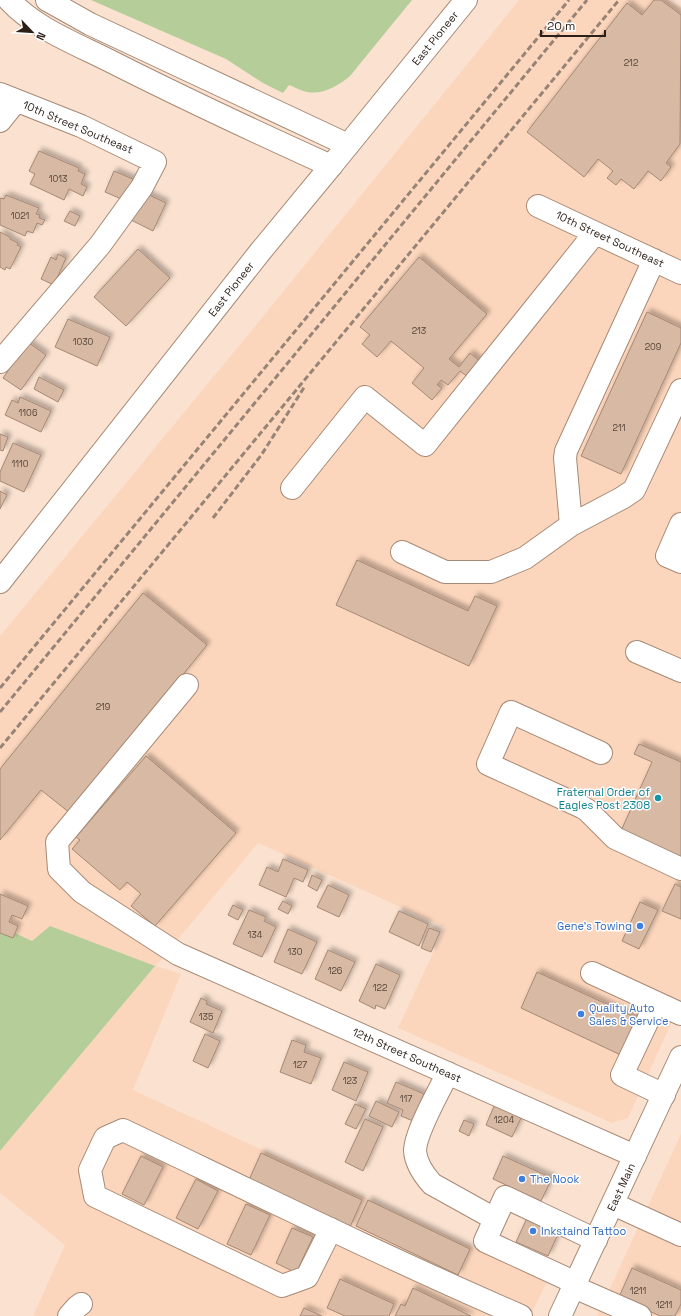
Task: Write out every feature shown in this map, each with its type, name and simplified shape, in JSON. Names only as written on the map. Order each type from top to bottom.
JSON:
[{"type":"main road","points":[[9,0],[43,27],[185,99],[331,166]]},
{"type":"main road","points":[[48,0],[90,24],[348,145]]},
{"type":"main road","name":"East Pioneer","points":[[0,582],[260,252],[466,0]]},
{"type":"main road","points":[[0,121],[8,98]]},
{"type":"main road","name":"10th Street Southeast","points":[[0,362],[100,245],[142,187],[155,162],[82,126],[8,98]]},
{"type":"main road","name":"10th Street Southeast","points":[[538,206],[681,273]]},
{"type":"main road","points":[[292,488],[365,397],[425,446],[595,233]]},
{"type":"main road","points":[[571,525],[566,451],[654,260]]},
{"type":"main road","points":[[402,552],[445,572],[491,572],[525,558],[571,525],[634,490],[681,390]]},
{"type":"main road","points":[[681,524],[667,556],[681,562]]},
{"type":"main road","points":[[637,652],[681,671]]},
{"type":"main road","name":"12th Street Southeast","points":[[188,685],[57,842],[59,869],[82,892],[178,954],[635,1156]]},
{"type":"main road","points":[[601,753],[512,712],[488,764],[582,807],[587,810],[615,838],[681,869]]},
{"type":"main road","points":[[592,973],[681,1014]]},
{"type":"main road","points":[[656,1003],[622,1076],[664,1095]]},
{"type":"main road","name":"East Main","points":[[560,1316],[681,1057]]},
{"type":"main road","points":[[448,1073],[417,1137],[415,1151],[417,1161],[424,1175],[432,1184],[495,1219]]},
{"type":"main road","points":[[331,1229],[306,1277],[282,1286],[95,1196],[90,1170],[105,1138],[123,1130],[456,1288],[521,1316]]},
{"type":"main road","points":[[596,1240],[505,1197],[485,1241],[573,1288],[616,1316]]},
{"type":"main road","points":[[613,1204],[681,1235]]},
{"type":"main road","points":[[573,1288],[640,1316]]},
{"type":"shaded area","points":[[519,0],[667,0],[681,7],[681,1002],[628,1118],[612,1123],[398,1028],[445,927],[258,843],[156,966],[181,974],[133,1090],[547,1282],[530,1316],[33,1316],[65,1245],[0,1193],[0,1151],[155,966],[32,941],[0,926],[0,636],[261,319]]},
{"type":"shaded area","points":[[681,1134],[681,1316],[597,1316],[607,1295]]},
{"type":"green space","points":[[91,0],[412,0],[350,76],[345,80],[330,89],[313,93],[289,85],[283,93],[263,83],[226,59]]},
{"type":"green space","points":[[0,926],[32,941],[50,926],[155,966],[0,1151]]},
{"type":"building","points":[[654,0],[661,0],[681,15],[680,144],[666,163],[671,167],[661,181],[648,171],[634,189],[621,179],[616,185],[607,178],[613,171],[598,159],[584,177],[527,132],[627,3],[642,15]]},
{"type":"building","points":[[39,151],[79,168],[78,171],[85,174],[81,184],[87,187],[83,196],[69,189],[64,200],[30,184],[35,174],[29,171]]},
{"type":"building","points":[[114,171],[135,180],[126,201],[105,192]]},
{"type":"building","points":[[145,193],[166,203],[153,231],[127,218]]},
{"type":"building","points":[[6,195],[39,208],[36,214],[40,215],[39,218],[45,220],[42,225],[37,223],[33,233],[27,231],[25,236],[0,225],[0,198],[4,199]]},
{"type":"building","points":[[70,211],[80,216],[75,226],[64,221]]},
{"type":"building","points":[[0,232],[10,237],[10,239],[18,243],[17,245],[21,247],[10,269],[6,267],[5,270],[0,267]]},
{"type":"building","points":[[138,249],[170,278],[126,326],[94,297]]},
{"type":"building","points":[[58,254],[66,258],[54,285],[41,279],[51,257],[56,260]]},
{"type":"building","points":[[419,257],[487,314],[449,359],[459,367],[470,353],[482,363],[469,378],[460,371],[448,385],[441,380],[437,385],[442,388],[432,400],[412,383],[424,368],[391,341],[377,357],[362,344],[370,335],[360,327]]},
{"type":"building","points":[[647,312],[681,328],[681,343],[621,474],[581,456]]},
{"type":"building","points":[[68,319],[110,337],[97,366],[55,347]]},
{"type":"building","points":[[28,342],[46,355],[21,390],[3,378]]},
{"type":"building","points":[[39,377],[64,390],[58,402],[34,389]]},
{"type":"building","points":[[20,397],[51,411],[41,432],[5,415],[12,400],[18,403]]},
{"type":"building","points":[[0,434],[8,437],[3,451],[0,450]]},
{"type":"building","points":[[13,443],[41,455],[24,492],[0,481],[0,472]]},
{"type":"building","points":[[0,491],[7,495],[0,509]]},
{"type":"building","points":[[357,560],[468,611],[475,596],[497,606],[469,666],[336,605]]},
{"type":"building","points":[[143,593],[207,645],[70,813],[41,790],[0,840],[0,769]]},
{"type":"building","name":"Fraternal Order of Eagles Post 2308","points":[[639,744],[681,762],[681,860],[620,833],[652,762],[634,754]]},
{"type":"building","points":[[146,756],[236,833],[155,926],[131,906],[141,894],[127,882],[120,890],[72,849],[80,840],[76,837]]},
{"type":"building","points":[[283,859],[308,870],[303,882],[294,878],[286,897],[259,885],[267,867],[278,872]]},
{"type":"building","points":[[312,875],[322,880],[317,891],[308,886]]},
{"type":"building","points":[[675,884],[681,887],[681,919],[662,911]]},
{"type":"building","points":[[328,885],[349,895],[339,917],[317,907]]},
{"type":"building","points":[[0,894],[28,906],[22,919],[12,915],[9,922],[18,926],[13,938],[0,933]]},
{"type":"building","points":[[283,901],[292,906],[288,914],[278,909]]},
{"type":"building","name":"Gene's Towing","points":[[640,902],[658,910],[639,949],[622,941]]},
{"type":"building","points":[[233,905],[243,910],[238,920],[228,915]]},
{"type":"building","points":[[249,910],[266,917],[264,921],[276,927],[262,957],[233,944]]},
{"type":"building","points":[[399,911],[428,924],[419,946],[389,932]]},
{"type":"building","points":[[429,928],[440,932],[431,952],[421,948]]},
{"type":"building","points":[[288,929],[317,942],[302,974],[274,962]]},
{"type":"building","points":[[328,950],[355,962],[341,991],[315,979]]},
{"type":"building","points":[[376,964],[400,975],[385,1009],[376,1005],[375,1009],[359,1001]]},
{"type":"building","name":"Quality Auto Sales & Service","points":[[537,972],[641,1020],[625,1057],[521,1008]]},
{"type":"building","points":[[201,998],[207,1001],[206,1004],[222,1011],[213,1033],[190,1022]]},
{"type":"building","points":[[205,1034],[220,1041],[208,1068],[193,1061]]},
{"type":"building","points":[[292,1040],[306,1045],[304,1052],[321,1058],[311,1084],[280,1072]]},
{"type":"building","points":[[344,1062],[368,1072],[356,1101],[332,1090]]},
{"type":"building","points":[[396,1082],[424,1094],[413,1121],[401,1116],[403,1110],[387,1103]]},
{"type":"building","points":[[376,1101],[399,1112],[392,1127],[369,1116]]},
{"type":"building","points":[[355,1104],[366,1109],[356,1129],[345,1124]]},
{"type":"building","points":[[495,1104],[522,1116],[512,1137],[486,1125]]},
{"type":"building","points":[[365,1119],[383,1127],[363,1171],[345,1162]]},
{"type":"building","points":[[464,1120],[474,1124],[469,1136],[459,1131]]},
{"type":"building","points":[[261,1153],[362,1200],[350,1227],[249,1180]]},
{"type":"building","points":[[141,1156],[163,1167],[144,1205],[122,1194]]},
{"type":"building","name":"The Nook","points":[[503,1156],[552,1178],[541,1201],[493,1179]]},
{"type":"building","points":[[196,1179],[218,1191],[198,1229],[176,1218]]},
{"type":"building","points":[[368,1200],[470,1249],[458,1275],[356,1226]]},
{"type":"building","points":[[246,1204],[270,1215],[251,1255],[227,1244]]},
{"type":"building","points":[[527,1218],[559,1232],[548,1256],[516,1242]]},
{"type":"building","points":[[292,1228],[313,1237],[296,1273],[276,1263]]},
{"type":"building","points":[[632,1268],[681,1290],[681,1304],[675,1316],[660,1316],[619,1297]]},
{"type":"building","points":[[340,1279],[394,1304],[389,1316],[345,1316],[327,1308]]},
{"type":"building","points":[[413,1288],[471,1316],[395,1316],[401,1304],[405,1306]]},
{"type":"building","points":[[304,1308],[322,1316],[300,1316]]},
{"type":"railway","points":[[0,688],[569,0]]},
{"type":"railway","points":[[0,712],[587,0]]},
{"type":"railway","points":[[0,748],[619,0]]},
{"type":"railway","points":[[213,518],[262,454],[305,386]]},
{"type":"place","name":"Fraternal Order of Eagles Post 2308","points":[[658,798]]},
{"type":"place","name":"Gene's Towing","points":[[640,926]]},
{"type":"place","name":"Quality Auto Sales & Service","points":[[581,1014]]},
{"type":"place","name":"The Nook","points":[[522,1179]]},
{"type":"place","name":"Inkstaind Tattoo","points":[[533,1231]]}]
